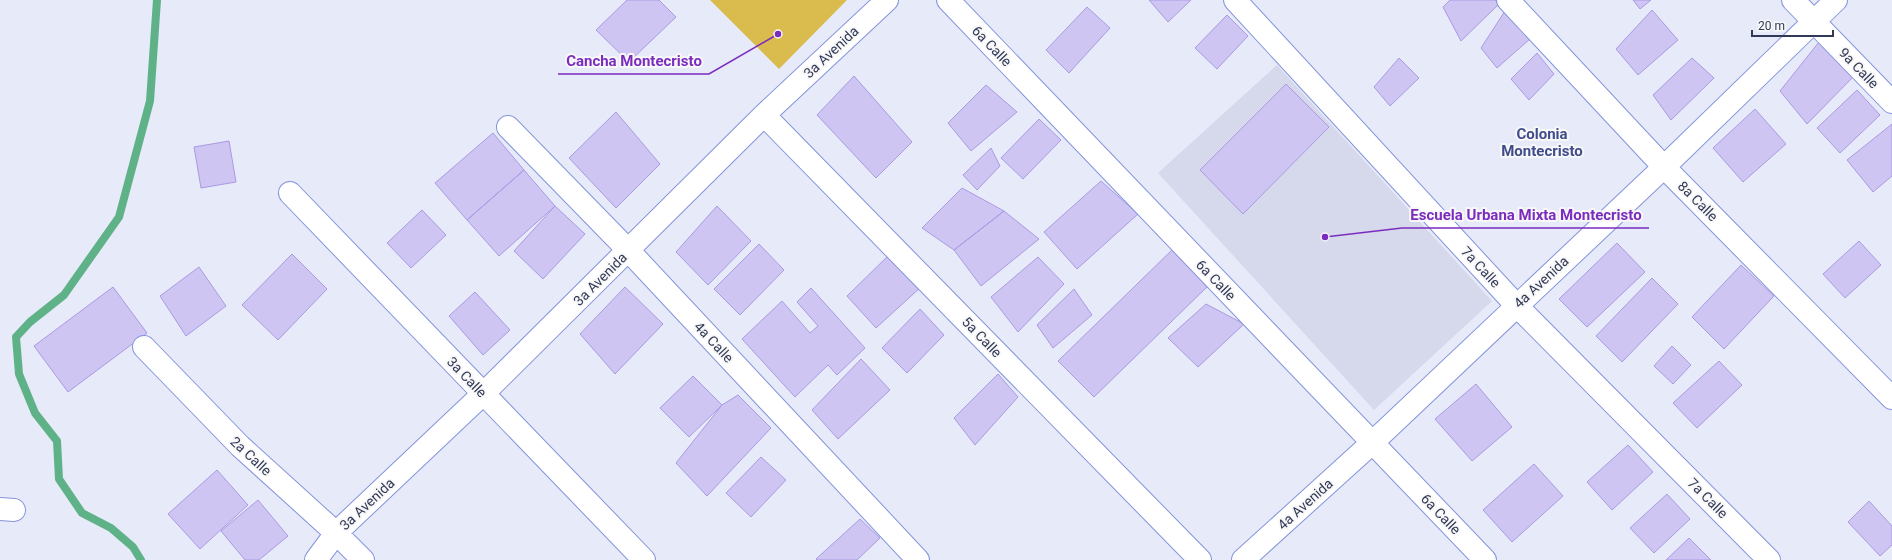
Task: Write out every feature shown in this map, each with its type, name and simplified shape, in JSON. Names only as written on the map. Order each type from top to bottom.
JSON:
[{"type":"street","name":"3a Avenida","points":[[316,560],[336,533],[483,394],[764,115],[887,0]]},
{"type":"street","name":"6a Calle","points":[[948,0],[1485,560]]},
{"type":"street","name":"7a Calle","points":[[1235,0],[1516,305],[1769,560]]},
{"type":"street","name":"8a Calle","points":[[1508,0],[1664,167],[1892,398]]},
{"type":"street","name":"9a Calle","points":[[1793,0],[1892,102]]},
{"type":"street","name":"4a Avenida","points":[[1244,560],[1372,443],[1516,305],[1664,167],[1836,0]]},
{"type":"street","name":"5a Calle","points":[[764,115],[1200,560]]},
{"type":"street","name":"4a Calle","points":[[508,126],[628,250],[918,560]]},
{"type":"street","name":"3a Calle","points":[[290,193],[644,560]]},
{"type":"street","name":"2a Calle","points":[[144,347],[240,446],[336,533],[363,560]]},
{"type":"shaded area","points":[[710,0],[847,0],[779,69]]},
{"type":"shaded area","points":[[1277,65],[1492,301],[1374,410],[1158,173]]},
{"type":"building","points":[[627,0],[659,0],[676,17],[629,62],[596,30]]},
{"type":"building","points":[[1149,0],[1191,0],[1168,22]]},
{"type":"building","points":[[1450,0],[1495,0],[1499,4],[1461,41],[1443,7]]},
{"type":"building","points":[[1633,0],[1651,0],[1640,9]]},
{"type":"building","points":[[1087,7],[1110,28],[1069,73],[1046,50]]},
{"type":"building","points":[[1652,10],[1678,40],[1638,75],[1616,49]]},
{"type":"building","points":[[1505,11],[1530,39],[1497,68],[1481,48]]},
{"type":"building","points":[[1227,15],[1248,36],[1217,69],[1195,48]]},
{"type":"building","points":[[1819,42],[1854,76],[1807,124],[1780,91]]},
{"type":"building","points":[[1537,53],[1554,74],[1529,100],[1511,79]]},
{"type":"building","points":[[1399,58],[1419,78],[1390,106],[1374,87]]},
{"type":"building","points":[[1692,58],[1714,78],[1671,120],[1653,95]]},
{"type":"building","points":[[854,76],[912,142],[876,178],[817,115]]},
{"type":"building","points":[[1286,84],[1329,127],[1243,214],[1200,170]]},
{"type":"building","points":[[986,85],[1017,112],[971,151],[948,123]]},
{"type":"building","points":[[1857,90],[1880,115],[1840,153],[1817,128]]},
{"type":"building","points":[[1755,109],[1786,144],[1743,182],[1713,148]]},
{"type":"building","points":[[616,112],[660,164],[616,208],[569,158]]},
{"type":"building","points":[[1039,119],[1061,140],[1023,179],[1001,158]]},
{"type":"building","points":[[1892,124],[1892,176],[1873,192],[1847,160]]},
{"type":"building","points":[[493,133],[524,170],[467,220],[435,183]]},
{"type":"building","points":[[229,141],[236,182],[201,188],[194,147]]},
{"type":"building","points":[[991,148],[1000,166],[977,190],[963,175]]},
{"type":"building","points":[[524,170],[555,206],[499,256],[467,220]]},
{"type":"building","points":[[1101,181],[1138,214],[1077,269],[1044,232]]},
{"type":"building","points":[[962,188],[1004,211],[954,250],[922,228]]},
{"type":"building","points":[[555,206],[585,234],[543,279],[514,251]]},
{"type":"building","points":[[717,206],[751,241],[708,285],[676,252]]},
{"type":"building","points":[[422,210],[446,235],[411,268],[387,243]]},
{"type":"building","points":[[1004,211],[1039,239],[981,286],[954,250]]},
{"type":"building","points":[[1859,241],[1881,265],[1845,298],[1823,274]]},
{"type":"building","points":[[1617,243],[1645,272],[1587,327],[1559,299]]},
{"type":"building","points":[[759,244],[784,270],[740,315],[714,289]]},
{"type":"building","points":[[1172,250],[1208,286],[1094,397],[1058,361]]},
{"type":"building","points":[[891,253],[921,287],[876,328],[847,296]]},
{"type":"building","points":[[292,254],[327,289],[278,340],[242,305]]},
{"type":"building","points":[[1038,257],[1064,284],[1018,332],[991,297]]},
{"type":"building","points":[[1741,265],[1774,296],[1724,349],[1692,317]]},
{"type":"building","points":[[199,267],[226,306],[186,336],[160,296]]},
{"type":"building","points":[[1652,278],[1678,304],[1622,362],[1596,336]]},
{"type":"building","points":[[113,287],[147,333],[68,392],[34,346]]},
{"type":"building","points":[[625,287],[663,324],[615,374],[580,334]]},
{"type":"building","points":[[811,288],[865,348],[837,375],[828,365],[795,397],[742,339],[782,301],[810,333],[818,326],[797,302]]},
{"type":"building","points":[[1074,289],[1092,315],[1053,348],[1037,325]]},
{"type":"building","points":[[475,292],[510,330],[483,355],[449,316]]},
{"type":"building","points":[[1206,304],[1244,324],[1198,367],[1168,338]]},
{"type":"building","points":[[920,309],[944,335],[907,373],[882,348]]},
{"type":"building","points":[[1672,346],[1691,365],[1673,384],[1654,366]]},
{"type":"building","points":[[861,359],[890,390],[838,439],[812,410]]},
{"type":"building","points":[[1719,361],[1742,385],[1697,428],[1673,403]]},
{"type":"building","points":[[998,374],[1018,397],[975,445],[954,418]]},
{"type":"building","points":[[693,376],[722,405],[689,437],[660,408]]},
{"type":"building","points":[[1476,384],[1512,427],[1472,461],[1435,419]]},
{"type":"building","points":[[738,395],[771,428],[707,496],[676,463],[722,405]]},
{"type":"building","points":[[1628,445],[1653,472],[1612,510],[1587,482]]},
{"type":"building","points":[[761,457],[786,480],[751,517],[726,493]]},
{"type":"building","points":[[1534,464],[1563,496],[1512,542],[1483,510]]},
{"type":"building","points":[[217,470],[248,505],[200,549],[168,514]]},
{"type":"building","points":[[1667,494],[1690,519],[1654,553],[1630,528]]},
{"type":"building","points":[[258,500],[288,536],[259,560],[245,560],[221,531]]},
{"type":"building","points":[[1869,501],[1892,526],[1892,545],[1880,556],[1848,522]]},
{"type":"building","points":[[860,519],[880,538],[857,560],[816,559]]},
{"type":"building","points":[[1689,538],[1711,560],[1666,560]]},
{"type":"waterway","points":[[141,560],[133,547],[111,528],[82,513],[59,479],[57,441],[35,413],[19,374],[16,337],[30,322],[64,295],[119,217],[150,101],[157,0]]},
{"type":"place","name":"Cancha Montecristo","points":[[778,34]]},
{"type":"place","name":"Escuela Urbana Mixta Montecristo","points":[[1325,237]]},
{"type":"district","name":"Colonia Montecristo","points":[[1542,142]]}]
